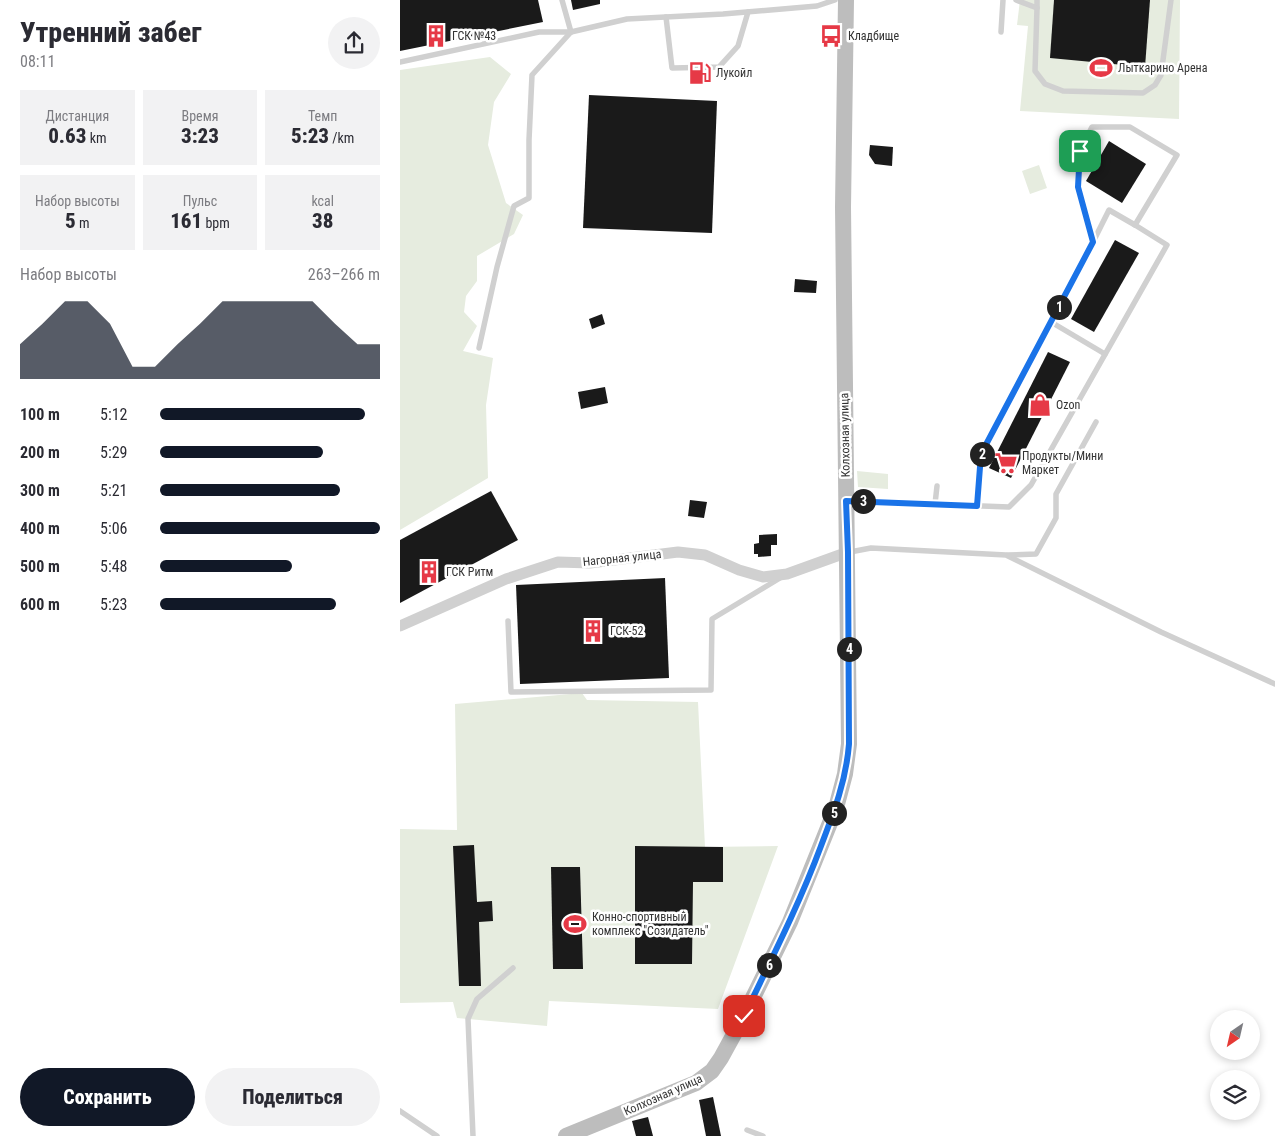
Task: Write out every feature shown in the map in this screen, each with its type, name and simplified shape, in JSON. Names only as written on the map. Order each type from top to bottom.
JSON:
[{"type":"street","name":"Колхозная улица","points":[[566,1136],[696,1083],[712,1071],[744,1016],[790,922],[811,873],[842,789],[849,744],[843,207],[846,0]]},
{"type":"street","name":"Нагорная улица","points":[[400,626],[506,579],[558,562],[590,563],[678,552],[706,555],[739,570],[763,577],[787,574],[848,552]]},
{"type":"lane","points":[[562,0],[571,32]]},
{"type":"lane","points":[[400,62],[539,32],[571,32],[627,19],[817,6],[827,1],[835,0]]},
{"type":"lane","points":[[1001,32],[1004,0]]},
{"type":"lane","points":[[1016,0],[1037,8]]},
{"type":"lane","points":[[1037,0],[1035,71],[1045,84],[1063,91],[1143,93],[1154,86],[1162,74],[1171,0]]},
{"type":"lane","points":[[666,17],[672,68],[719,67],[738,46],[748,12]]},
{"type":"lane","points":[[479,348],[497,267],[514,206],[529,198],[532,75],[571,32]]},
{"type":"lane","points":[[1093,242],[1078,187],[1080,151],[1092,127],[1130,127],[1177,155],[1135,225]]},
{"type":"lane","points":[[846,501],[1009,508],[1031,485],[1167,245],[1109,210],[981,454],[977,506]]},
{"type":"lane","points":[[1051,322],[1105,354]]},
{"type":"lane","points":[[848,552],[870,548],[1006,555],[1036,554],[1056,518],[1056,494],[1096,422]]},
{"type":"lane","points":[[936,504],[937,486]]},
{"type":"lane","points":[[1006,555],[1161,632],[1275,684]]},
{"type":"lane","points":[[508,621],[511,692],[711,690],[712,619],[787,574]]},
{"type":"lane","points":[[473,1136],[468,1019],[477,999],[513,968]]},
{"type":"lane","points":[[400,1111],[437,1136]]},
{"type":"lane","points":[[747,1130],[763,1136]]},
{"type":"shaded area","name":"Лыткарино Арена","points":[[1020,0],[1180,0],[1179,119],[1020,111],[1028,26],[1017,25]]},
{"type":"shaded area","points":[[490,57],[511,74],[494,102],[488,145],[506,203],[523,215],[514,234],[477,256],[477,281],[466,296],[464,312],[477,326],[463,351],[493,358],[486,405],[488,478],[400,530],[400,70]]},
{"type":"shaded area","points":[[1039,165],[1047,188],[1030,194],[1022,171]]},
{"type":"shaded area","points":[[857,471],[888,474],[888,489],[858,487]]},
{"type":"shaded area","name":"Конно-спортивный комплекс \"Созидатель\"","points":[[582,693],[587,700],[698,702],[705,847],[778,846],[718,1009],[549,1001],[547,1026],[457,1018],[453,1002],[400,1003],[400,829],[457,830],[455,704]]},
{"type":"building","name":"ГСК №43","points":[[400,0],[538,0],[543,22],[400,51]]},
{"type":"building","points":[[571,0],[600,0],[600,4],[573,10]]},
{"type":"building","points":[[1054,0],[1150,0],[1145,67],[1050,58]]},
{"type":"building","points":[[589,95],[717,101],[712,233],[583,228]]},
{"type":"building","points":[[1109,141],[1146,164],[1122,203],[1086,181]]},
{"type":"building","points":[[870,145],[893,147],[892,166],[875,164],[869,155]]},
{"type":"building","points":[[1115,240],[1139,253],[1094,332],[1071,319]]},
{"type":"building","points":[[795,279],[817,281],[816,293],[794,292]]},
{"type":"building","points":[[602,314],[605,324],[592,329],[589,319]]},
{"type":"building","points":[[1048,352],[1070,362],[1011,478],[989,468]]},
{"type":"building","points":[[605,387],[608,403],[581,409],[578,392]]},
{"type":"building","name":"ГСК Ритм","points":[[491,491],[518,540],[400,603],[400,540]]},
{"type":"building","points":[[690,500],[707,502],[704,518],[688,516]]},
{"type":"building","points":[[777,534],[777,545],[771,545],[771,556],[758,557],[758,554],[754,554],[754,544],[759,543],[759,535]]},
{"type":"building","name":"ГСК-52","points":[[665,578],[669,678],[520,684],[516,585]]},
{"type":"building","points":[[474,845],[477,902],[492,901],[493,921],[479,922],[481,986],[459,986],[453,846]]},
{"type":"building","points":[[635,846],[723,847],[723,882],[693,882],[692,964],[635,964]]},
{"type":"building","points":[[551,867],[580,867],[583,969],[553,969]]},
{"type":"building","points":[[713,1097],[721,1136],[706,1136],[699,1100]]},
{"type":"building","points":[[648,1117],[653,1136],[636,1136],[632,1121]]},
{"type":"place","name":"ГСК №43","points":[[436,36]]},
{"type":"place","name":"Кладбище","points":[[831,36]]},
{"type":"place","name":"Лыткарино Арена","points":[[1101,68]]},
{"type":"place","name":"Лукойл","points":[[700,73]]},
{"type":"place","name":"Ozon","points":[[1040,405]]},
{"type":"place","name":"Продукты/Мини Маркет","points":[[1006,463]]},
{"type":"place","name":"ГСК Ритм","points":[[429,572]]},
{"type":"place","name":"ГСК-52","points":[[593,631]]},
{"type":"place","name":"Конно-спортивный комплекс \"Созидатель\"","points":[[575,924]]},
{"type":"route","points":[[744,1016],[790,922],[811,873],[836,808],[848,760],[848,552],[846,501],[977,506],[981,454],[1093,242],[1078,187],[1080,151]]}]
